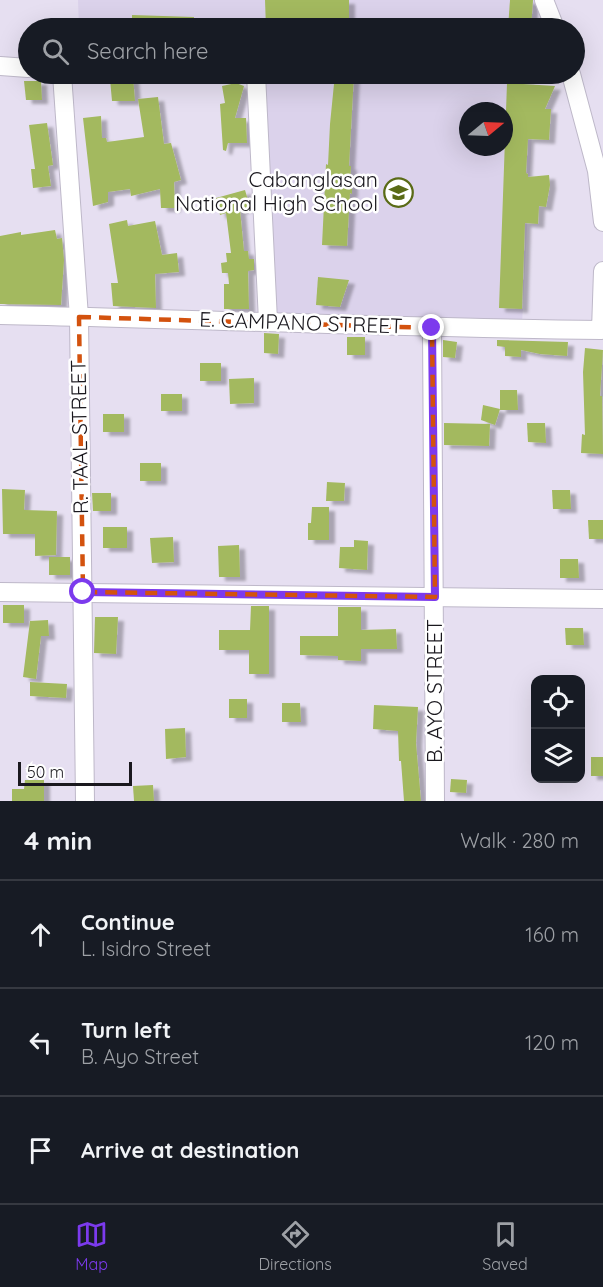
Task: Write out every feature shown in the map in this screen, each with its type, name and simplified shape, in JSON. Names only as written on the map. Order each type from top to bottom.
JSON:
[{"type":"street","points":[[544,0],[551,18]]},
{"type":"street","points":[[0,66],[18,67]]},
{"type":"street","name":"R. TAAL STREET","points":[[63,84],[79,316],[85,801]]},
{"type":"street","points":[[256,84],[268,321]]},
{"type":"street","points":[[574,84],[589,133],[597,171],[603,222]]},
{"type":"street","name":"E. CAMPANO STREET","points":[[0,315],[268,321],[432,328],[601,330],[603,271]]},
{"type":"street","name":"B. AYO STREET","points":[[432,328],[435,801]]},
{"type":"street","points":[[0,592],[603,599]]},
{"type":"highlighted area","points":[[79,317],[432,328],[435,597],[83,592]]},
{"type":"shaded area","points":[[78,0],[538,0],[537,18],[79,18]]},
{"type":"shaded area","name":"Cabanglasan National High School","points":[[264,84],[534,84],[522,324],[275,314]]},
{"type":"building","points":[[265,0],[349,0],[349,18],[266,18]]},
{"type":"building","points":[[510,0],[533,0],[532,18],[509,18]]},
{"type":"building","points":[[132,15],[194,17],[194,18],[132,18]]},
{"type":"building","points":[[24,84],[41,84],[42,100],[26,100]]},
{"type":"building","points":[[110,84],[134,84],[135,101],[112,101]]},
{"type":"building","points":[[239,84],[244,86],[235,118],[246,118],[247,143],[228,143],[226,151],[223,150],[220,104],[225,103],[222,86]]},
{"type":"building","points":[[334,84],[353,84],[349,166],[351,166],[352,194],[350,193],[347,246],[322,245]]},
{"type":"building","points":[[507,84],[555,86],[545,109],[551,109],[549,140],[528,139],[526,173],[528,177],[549,175],[550,185],[546,207],[539,206],[538,224],[525,223],[522,309],[499,308],[504,156],[513,156],[513,102],[506,102]]},
{"type":"building","points":[[158,97],[164,144],[171,143],[181,180],[174,182],[175,208],[161,208],[160,189],[131,196],[130,189],[108,192],[108,202],[93,206],[83,118],[101,116],[102,138],[106,138],[107,142],[144,137],[138,99]]},
{"type":"building","points":[[47,123],[53,165],[48,166],[51,186],[33,188],[31,169],[35,169],[29,125]]},
{"type":"building","points":[[245,190],[250,207],[240,210],[244,251],[248,251],[249,259],[254,259],[254,270],[248,271],[249,309],[224,309],[224,284],[229,284],[228,273],[222,273],[221,263],[227,262],[226,253],[231,253],[226,213],[220,215],[216,198]]},
{"type":"building","points":[[127,220],[128,226],[155,221],[162,255],[177,253],[179,272],[155,274],[156,308],[113,306],[111,283],[118,283],[109,224]]},
{"type":"building","points":[[55,230],[57,239],[62,238],[64,260],[61,305],[0,304],[0,236]]},
{"type":"building","points":[[318,277],[349,280],[340,307],[316,305]]},
{"type":"building","points":[[264,333],[279,334],[278,354],[264,353]]},
{"type":"building","points":[[347,337],[365,337],[365,355],[347,355]]},
{"type":"building","points":[[443,340],[457,342],[455,358],[443,357]]},
{"type":"building","points":[[497,340],[568,342],[567,356],[521,350],[521,357],[505,356],[505,347],[497,346]]},
{"type":"building","points":[[585,348],[603,350],[600,396],[602,396],[603,454],[581,453],[582,434],[585,435],[583,372]]},
{"type":"building","points":[[200,363],[221,363],[221,381],[200,381]]},
{"type":"building","points":[[254,378],[254,403],[230,404],[229,379]]},
{"type":"building","points":[[500,390],[517,390],[518,410],[500,410]]},
{"type":"building","points":[[161,394],[182,394],[182,411],[161,411]]},
{"type":"building","points":[[483,405],[500,409],[495,425],[481,420]]},
{"type":"building","points":[[103,414],[124,414],[124,432],[103,432]]},
{"type":"building","points":[[444,423],[490,424],[489,446],[444,445]]},
{"type":"building","points":[[527,423],[545,423],[546,443],[528,442]]},
{"type":"building","points":[[140,463],[161,463],[161,481],[140,481]]},
{"type":"building","points":[[327,482],[345,483],[344,501],[326,501]]},
{"type":"building","points":[[2,489],[25,490],[24,510],[57,511],[56,555],[35,556],[35,534],[3,534]]},
{"type":"building","points":[[552,490],[570,490],[571,509],[553,509]]},
{"type":"building","points":[[92,493],[111,493],[111,511],[93,511]]},
{"type":"building","points":[[312,507],[329,507],[329,540],[308,540],[308,523],[311,523]]},
{"type":"building","points":[[588,520],[603,520],[603,539],[589,539]]},
{"type":"building","points":[[103,527],[127,527],[127,548],[103,548]]},
{"type":"building","points":[[173,537],[174,562],[152,563],[150,538]]},
{"type":"building","points":[[354,540],[368,541],[367,570],[339,568],[340,547],[354,547]]},
{"type":"building","points":[[239,545],[240,577],[219,577],[218,546]]},
{"type":"building","points":[[49,557],[70,557],[70,575],[49,575]]},
{"type":"building","points":[[560,559],[578,559],[579,578],[560,578]]},
{"type":"building","points":[[3,605],[24,605],[24,623],[3,623]]},
{"type":"building","points":[[251,606],[269,606],[269,674],[249,674],[249,650],[219,650],[219,630],[250,630]]},
{"type":"building","points":[[338,607],[361,607],[361,630],[396,629],[397,649],[361,649],[361,661],[338,660],[338,656],[300,655],[300,636],[338,636]]},
{"type":"building","points":[[95,617],[118,617],[116,654],[94,653]]},
{"type":"building","points":[[48,620],[49,636],[41,636],[36,679],[23,677],[30,621]]},
{"type":"building","points":[[565,628],[583,628],[584,645],[566,645]]},
{"type":"building","points":[[30,682],[67,684],[66,698],[30,696]]},
{"type":"building","points":[[229,699],[247,699],[247,718],[229,718]]},
{"type":"building","points":[[282,703],[300,703],[301,722],[282,722]]},
{"type":"building","points":[[374,705],[418,707],[416,743],[421,801],[404,801],[398,731],[373,729]]},
{"type":"building","points":[[185,728],[186,757],[166,759],[165,729]]},
{"type":"building","points":[[591,757],[603,757],[603,776],[591,776]]},
{"type":"building","points":[[451,779],[467,780],[466,793],[450,792]]},
{"type":"building","points":[[25,780],[44,780],[44,801],[12,801],[12,789],[24,789]]},
{"type":"building","points":[[153,785],[154,801],[134,801],[133,786]]},
{"type":"place","name":"Cabanglasan National High School","points":[[399,192]]},
{"type":"route","points":[[83,592],[435,597],[432,328]]}]
